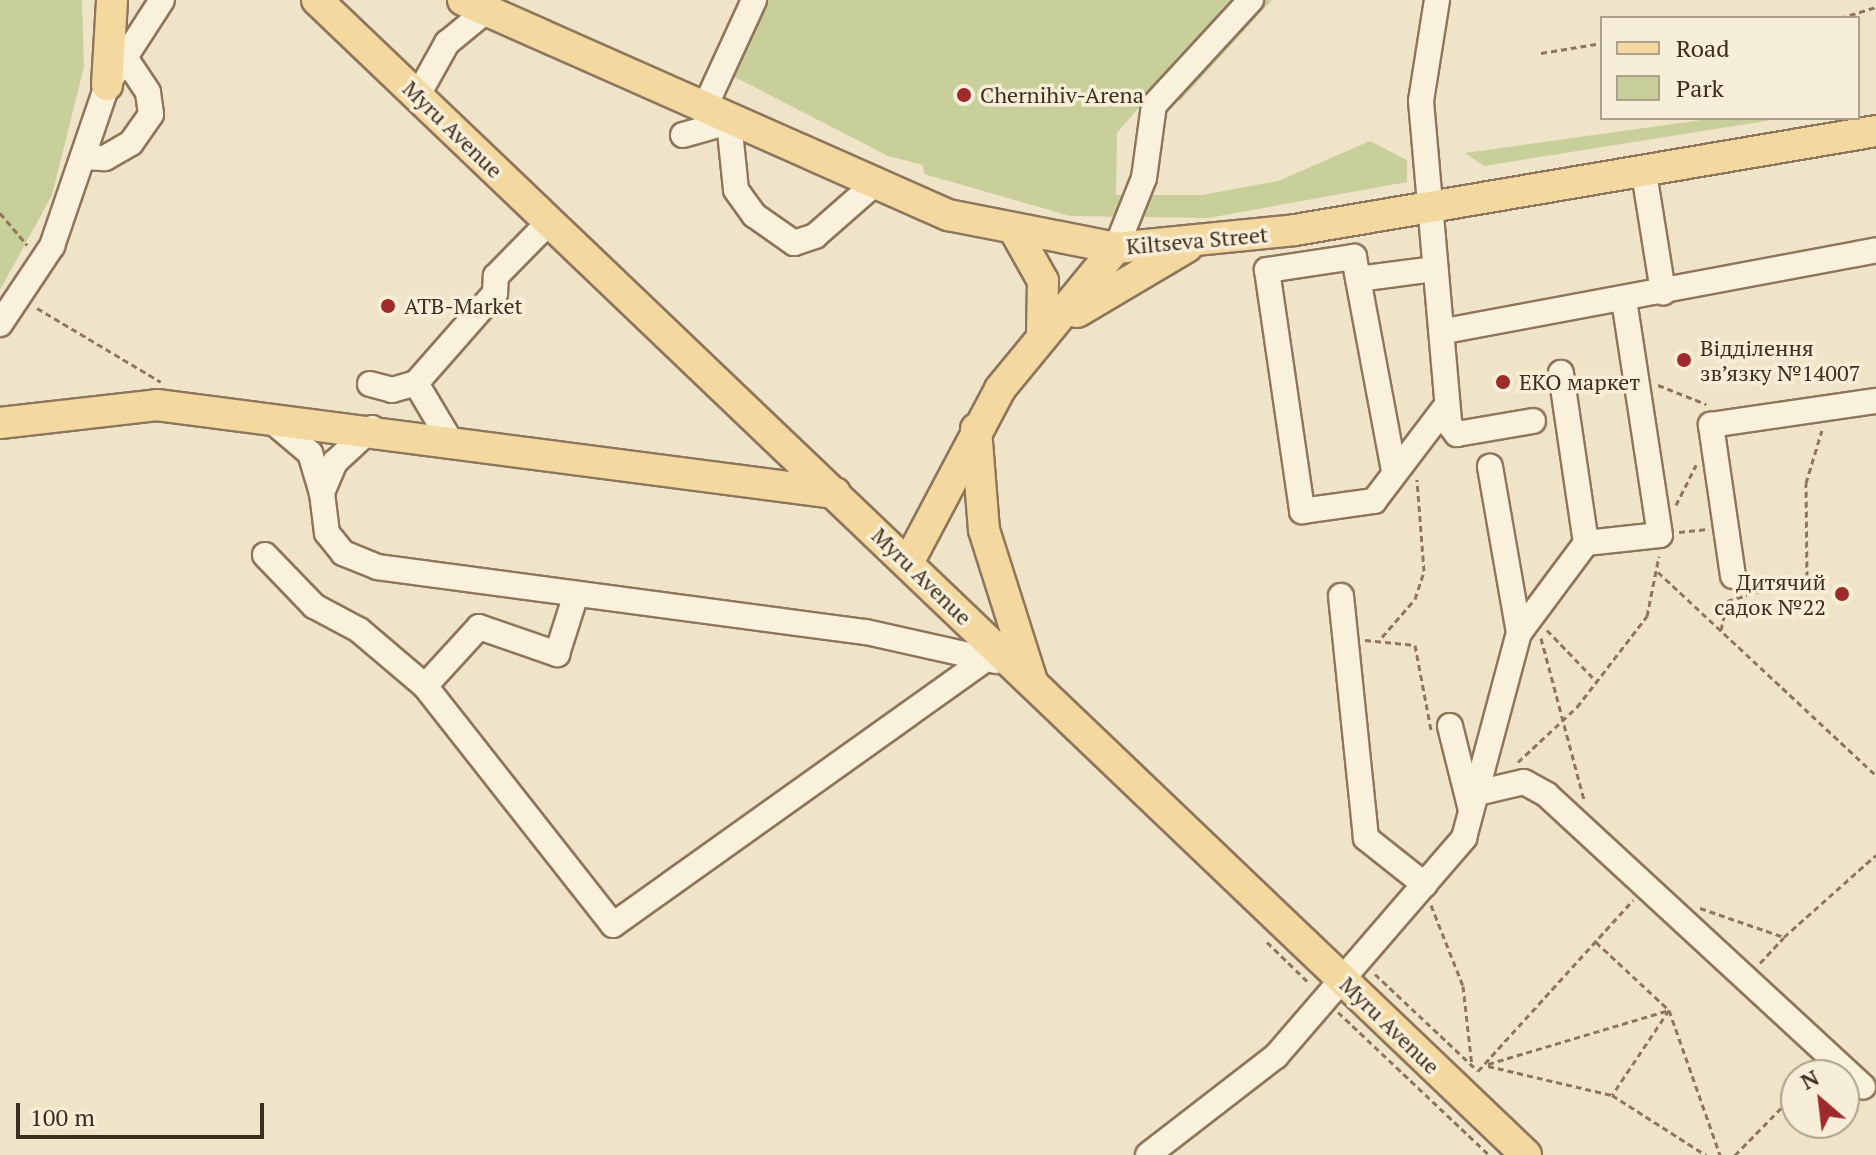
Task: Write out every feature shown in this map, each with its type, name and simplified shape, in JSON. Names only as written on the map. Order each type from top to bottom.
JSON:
[{"type":"main road","points":[[107,85],[112,0]]},
{"type":"main road","name":"Myru Avenue","points":[[317,0],[1526,1155]]},
{"type":"main road","name":"Kiltseva Street","points":[[475,5],[716,117],[873,185],[1016,233],[1116,248],[1193,244],[1425,205],[1644,173],[1876,131]]},
{"type":"main road","points":[[1016,233],[1043,281],[1042,335]]},
{"type":"main road","points":[[1042,335],[1193,244]]},
{"type":"main road","points":[[908,563],[976,427],[1042,335],[1116,248]]},
{"type":"main road","points":[[0,423],[157,405],[448,437],[835,493]]},
{"type":"main road","points":[[976,427],[984,530],[1033,684]]},
{"type":"street","points":[[0,324],[52,246],[107,85],[162,0]]},
{"type":"street","points":[[754,0],[716,117],[736,190],[754,215],[794,243],[815,236],[873,185]]},
{"type":"street","points":[[1116,248],[1144,178],[1154,105],[1251,0]]},
{"type":"street","points":[[1437,0],[1421,101],[1425,205],[1445,331],[1446,406],[1457,434],[1533,421]]},
{"type":"street","points":[[418,95],[447,43],[475,5]]},
{"type":"street","points":[[83,157],[105,158],[131,143],[151,114],[148,92],[124,56]]},
{"type":"street","points":[[683,135],[716,117]]},
{"type":"street","points":[[1644,173],[1663,292]]},
{"type":"street","points":[[414,433],[420,393],[495,293],[496,276],[550,221]]},
{"type":"street","points":[[1445,331],[1876,250]]},
{"type":"street","points":[[1405,473],[1354,257],[1267,270],[1302,511],[1374,501],[1405,473],[1446,406]]},
{"type":"street","points":[[1358,279],[1435,269]]},
{"type":"street","points":[[1586,543],[1660,535],[1624,299]]},
{"type":"street","points":[[1148,1155],[1276,1056],[1345,982],[1464,838],[1519,633],[1586,543],[1561,373]]},
{"type":"street","points":[[370,384],[420,393]]},
{"type":"street","points":[[420,393],[448,437]]},
{"type":"street","points":[[1733,576],[1711,425],[1876,401]]},
{"type":"street","points":[[263,416],[310,453],[322,493],[327,533],[343,553],[377,567],[866,632],[989,657],[1033,684]]},
{"type":"street","points":[[322,493],[335,462],[372,428]]},
{"type":"street","points":[[1490,467],[1519,633]]},
{"type":"street","points":[[265,555],[314,606],[359,630],[425,686],[613,925],[989,657]]},
{"type":"street","points":[[425,686],[479,627],[557,654],[576,594]]},
{"type":"street","points":[[1341,596],[1366,838],[1425,885]]},
{"type":"street","points":[[1450,726],[1474,802]]},
{"type":"street","points":[[1474,802],[1524,782],[1547,795],[1863,1087]]},
{"type":"path","points":[[1847,16],[1876,7]]},
{"type":"path","points":[[1541,53],[1600,43]]},
{"type":"path","points":[[0,213],[28,247],[21,261]]},
{"type":"path","points":[[20,298],[167,386]]},
{"type":"path","points":[[1636,376],[1746,420]]},
{"type":"path","points":[[1727,601],[1807,577],[1806,483],[1829,408]]},
{"type":"path","points":[[1507,771],[1560,724],[1597,682],[1647,616],[1658,572],[1660,535],[1713,434]]},
{"type":"path","points":[[1405,473],[1424,571],[1415,599],[1382,637],[1415,645],[1428,730],[1450,726]]},
{"type":"path","points":[[1660,535],[1727,526]]},
{"type":"path","points":[[1658,572],[1876,775]]},
{"type":"path","points":[[1721,630],[1733,576]]},
{"type":"path","points":[[1586,806],[1560,724],[1538,621],[1597,682]]},
{"type":"path","points":[[1425,885],[1463,986],[1472,1066]]},
{"type":"path","points":[[1745,979],[1784,937]]},
{"type":"path","points":[[1596,942],[1669,1010],[1720,1155]]},
{"type":"path","points":[[1345,982],[1478,1071],[1485,1065],[1669,1010]]},
{"type":"path","points":[[1345,982],[1489,1155]]},
{"type":"path","points":[[1612,1095],[1669,1010]]},
{"type":"path","points":[[1485,1065],[1612,1095],[1706,1155]]},
{"type":"path","points":[[1735,1155],[1780,1109]]},
{"type":"green space","points":[[0,0],[82,0],[84,67],[52,195],[0,290]]},
{"type":"green space","name":"Chernihiv-Arena","points":[[761,0],[1272,0],[1180,101],[1154,90],[1117,133],[1116,195],[1202,195],[1278,181],[1370,141],[1407,160],[1407,182],[1208,218],[1070,216],[924,174],[923,165],[888,156],[729,74]]},
{"type":"green space","points":[[1702,120],[1772,120],[1484,166],[1465,153]]},
{"type":"place","name":"Chernihiv-Arena","points":[[964,95]]},
{"type":"place","name":"ATB-Market","points":[[388,306]]},
{"type":"place","name":"Відділення зв’язку №14007","points":[[1684,360]]},
{"type":"place","name":"ЕКО маркет","points":[[1503,382]]},
{"type":"place","name":"Дитячий садок №22","points":[[1842,594]]}]
